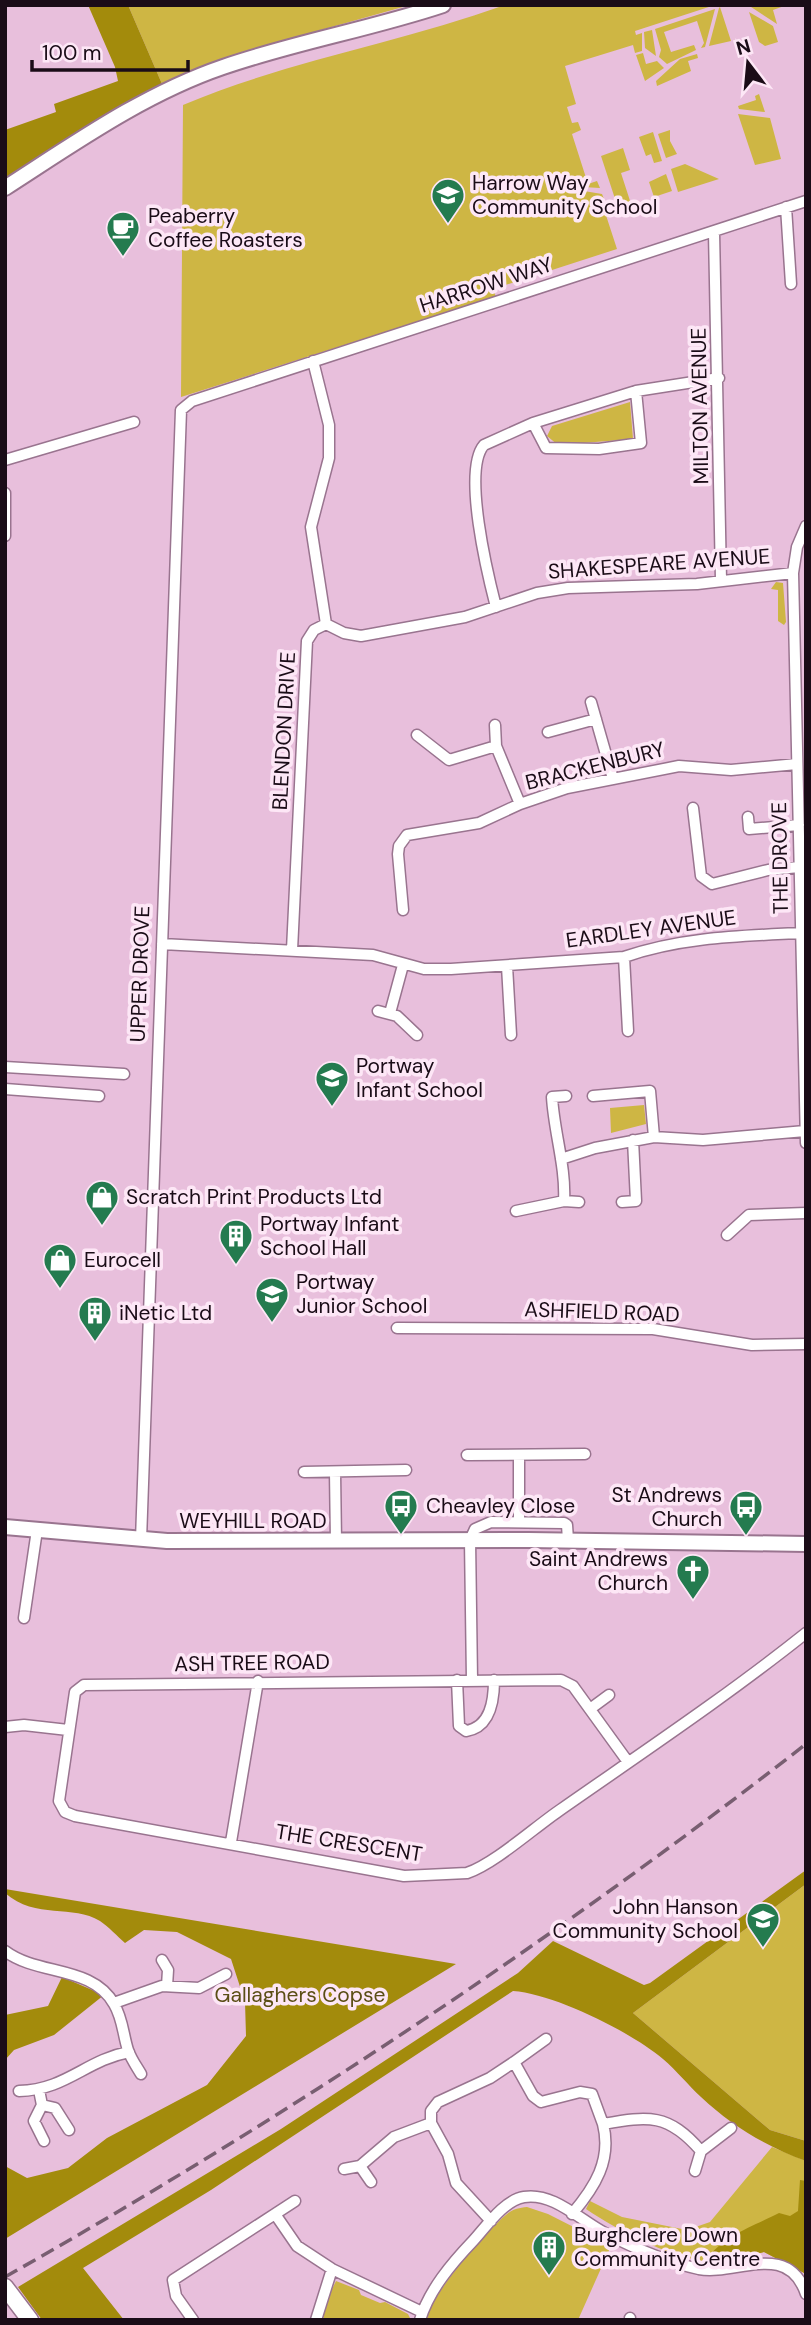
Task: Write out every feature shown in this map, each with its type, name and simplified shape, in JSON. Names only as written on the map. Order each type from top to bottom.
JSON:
[{"type":"highway","points":[[5,2287],[28,2317]]},
{"type":"main road","points":[[5,188],[134,108],[221,67],[443,5]]},
{"type":"main road","name":"WEYHILL ROAD","points":[[5,1527],[141,1540],[568,1540],[806,1544]]},
{"type":"street","name":"HARROW WAY","points":[[181,410],[192,401],[806,201]]},
{"type":"street","points":[[786,207],[790,284]]},
{"type":"street","name":"MILTON AVENUE","points":[[714,232],[721,580]]},
{"type":"street","points":[[313,361],[329,425],[329,458],[311,527],[326,624]]},
{"type":"street","points":[[496,607],[478,522],[479,451],[491,440],[533,423],[636,391],[719,378]]},
{"type":"street","points":[[533,423],[546,448],[599,449],[641,443],[636,391]]},
{"type":"street","name":"UPPER DROVE","points":[[141,1540],[181,410]]},
{"type":"street","points":[[5,460],[134,422]]},
{"type":"street","points":[[5,493],[5,536]]},
{"type":"street","name":"THE DROVE","points":[[806,526],[802,549],[793,573],[799,867],[803,889],[800,933],[803,949],[806,1143]]},
{"type":"street","name":"SHAKESPEARE AVENUE","points":[[326,624],[361,636],[465,618],[537,593],[568,588],[697,584],[793,573]]},
{"type":"street","name":"BLENDON DRIVE","points":[[292,950],[307,641],[314,630],[326,624]]},
{"type":"street","points":[[591,702],[613,779]]},
{"type":"street","points":[[548,732],[596,719]]},
{"type":"street","points":[[495,725],[496,747],[520,804]]},
{"type":"street","points":[[417,735],[449,760],[496,747]]},
{"type":"street","name":"BRACKENBURY","points":[[403,910],[398,854],[399,846],[407,835],[479,823],[520,804],[567,788],[679,766],[731,770],[797,764]]},
{"type":"street","points":[[693,808],[701,876],[706,882],[712,884],[768,870],[799,867]]},
{"type":"street","points":[[748,817],[749,829],[799,825]]},
{"type":"street","name":"EARDLEY AVENUE","points":[[162,944],[373,955],[424,969],[624,957],[651,947],[707,938],[800,933]]},
{"type":"street","points":[[624,957],[628,1031]]},
{"type":"street","points":[[390,1013],[403,965]]},
{"type":"street","points":[[507,966],[511,1035]]},
{"type":"street","points":[[378,1011],[390,1013],[417,1035]]},
{"type":"street","points":[[5,1067],[124,1074]]},
{"type":"street","points":[[5,1088],[99,1096]]},
{"type":"street","points":[[593,1096],[650,1091],[654,1137]]},
{"type":"street","points":[[564,1201],[561,1159],[548,1098],[566,1096]]},
{"type":"street","points":[[561,1159],[654,1137],[704,1140],[805,1131]]},
{"type":"street","points":[[622,1202],[638,1205],[633,1140]]},
{"type":"street","points":[[516,1211],[564,1201],[579,1202]]},
{"type":"street","points":[[727,1235],[749,1214],[806,1213]]},
{"type":"street","name":"ASHFIELD ROAD","points":[[397,1328],[653,1329],[752,1345],[806,1344]]},
{"type":"street","points":[[467,1455],[585,1454]]},
{"type":"street","points":[[519,1455],[519,1522]]},
{"type":"street","points":[[304,1472],[407,1471]]},
{"type":"street","points":[[335,1472],[336,1542]]},
{"type":"street","points":[[472,1680],[470,1540],[475,1529],[485,1523],[564,1523],[567,1525],[568,1540]]},
{"type":"street","points":[[24,1618],[37,1530]]},
{"type":"street","name":"THE CRESCENT","points":[[68,1730],[59,1796],[65,1812],[404,1876],[467,1873],[758,1672],[806,1633]]},
{"type":"street","points":[[457,1680],[458,1726],[466,1731],[476,1729],[492,1706],[494,1680]]},
{"type":"street","points":[[232,1842],[258,1681]]},
{"type":"street","name":"ASH TREE ROAD","points":[[68,1730],[75,1692],[84,1685],[258,1681],[566,1682],[573,1686],[628,1762]]},
{"type":"street","points":[[590,1709],[610,1695]]},
{"type":"street","points":[[5,1727],[24,1725],[68,1730]]},
{"type":"street","points":[[6,1952],[27,1965],[80,1976],[103,1990],[114,2003],[124,2026],[129,2052],[141,2074]]},
{"type":"street","points":[[162,1960],[168,1970],[167,1986]]},
{"type":"street","points":[[114,2003],[150,1988],[199,1988],[226,1974]]},
{"type":"street","points":[[491,2221],[456,2183],[448,2154],[430,2123],[431,2111],[438,2102],[490,2078],[546,2039]]},
{"type":"street","points":[[19,2091],[39,2090],[60,2083],[103,2060],[129,2052]]},
{"type":"street","points":[[514,2062],[533,2096],[541,2102],[580,2092],[592,2094],[608,2141],[602,2170],[572,2214]]},
{"type":"street","points":[[39,2090],[42,2105],[34,2121],[44,2141]]},
{"type":"street","points":[[42,2105],[55,2108],[69,2130]]},
{"type":"street","points":[[603,2124],[636,2118],[656,2119],[677,2128],[701,2151]]},
{"type":"street","points":[[344,2169],[360,2166],[386,2142],[430,2123]]},
{"type":"street","points":[[695,2171],[701,2151],[731,2128]]},
{"type":"street","points":[[360,2166],[371,2182]]},
{"type":"street","points":[[275,2214],[297,2246],[332,2269],[421,2316],[445,2275],[491,2221],[513,2201],[525,2197],[544,2197],[605,2233],[678,2264],[714,2271],[752,2262],[773,2263],[784,2268],[805,2288]]},
{"type":"street","points":[[193,2320],[176,2296],[173,2280],[295,2201]]},
{"type":"street","points":[[316,2320],[332,2269]]},
{"type":"shaded area","points":[[128,5],[410,5],[242,52],[162,84]]},
{"type":"shaded area","name":"Harrow Way Community School","points":[[505,5],[715,5],[635,31],[636,35],[642,33],[642,51],[635,53],[633,45],[565,66],[576,104],[567,107],[572,123],[578,122],[581,130],[572,134],[588,184],[597,181],[600,188],[583,187],[584,191],[602,194],[604,199],[601,200],[617,249],[493,289],[496,297],[181,397],[183,105],[262,76]]},
{"type":"shaded area","points":[[748,5],[787,5],[773,10],[777,24]]},
{"type":"shaded area","points":[[719,8],[731,41],[709,46]]},
{"type":"shaded area","points":[[715,9],[705,47],[701,48],[704,43],[697,21],[664,32],[671,52],[694,45],[696,50],[667,64],[659,57],[661,50],[655,29]]},
{"type":"shaded area","points":[[749,12],[773,26],[778,42],[765,46],[759,42]]},
{"type":"shaded area","points":[[652,30],[656,56],[645,48],[644,32]]},
{"type":"shaded area","points":[[643,53],[646,64],[657,61],[664,68],[645,81],[636,55]]},
{"type":"shaded area","points":[[697,54],[698,58],[688,61],[691,71],[657,86],[656,81],[680,59]]},
{"type":"shaded area","points":[[759,94],[765,112],[739,109],[738,106],[756,100],[755,96]]},
{"type":"shaded area","points":[[738,114],[770,118],[781,159],[755,165]]},
{"type":"shaded area","points":[[670,130],[670,141],[677,154],[666,158],[658,134]]},
{"type":"shaded area","points":[[653,132],[662,161],[654,163],[651,154],[646,156],[639,137]]},
{"type":"shaded area","points":[[623,148],[630,170],[621,173],[632,207],[619,211],[601,156]]},
{"type":"shaded area","points":[[685,164],[719,179],[678,192],[671,169]]},
{"type":"shaded area","points":[[666,174],[672,191],[654,197],[649,182]]},
{"type":"shaded area","points":[[630,402],[633,439],[558,445],[547,436],[552,426]]},
{"type":"shaded area","points":[[776,582],[783,583],[784,625],[778,621],[778,590],[771,589]]},
{"type":"shaded area","points":[[644,1105],[646,1124],[611,1133],[610,1108]]},
{"type":"shaded area","name":"John Hanson Community School","points":[[806,1884],[806,2141],[770,2130],[633,2013]]},
{"type":"shaded area","points":[[772,2147],[806,2161],[806,2274],[764,2252],[727,2262],[692,2259],[653,2246],[616,2228],[586,2209],[590,2201],[622,2217],[687,2230],[710,2222]]},
{"type":"shaded area","points":[[527,2207],[548,2214],[611,2246],[578,2320],[427,2320],[436,2297],[487,2233],[507,2214]]},
{"type":"shaded area","points":[[336,2281],[359,2290],[361,2295],[380,2303],[385,2302],[408,2314],[411,2320],[323,2320],[326,2301]]},
{"type":"green space","points":[[88,5],[128,5],[162,84],[5,180],[5,130],[56,112],[54,104],[118,81],[115,67]]},
{"type":"green space","points":[[806,1870],[806,1884],[633,2013],[770,2130],[806,2141],[806,2161],[777,2149],[738,2126],[713,2108],[663,2059],[632,2037],[592,2016],[550,1999],[513,1991],[211,2190],[83,2268],[124,2320],[42,2320],[18,2287],[281,2129],[518,1973],[553,1941],[644,1985]]},
{"type":"green space","name":"Gallaghers Copse","points":[[5,1889],[456,1964],[5,2239],[5,2166],[27,2178],[68,2168],[107,2138],[207,2085],[246,2036],[245,2002],[231,1959],[177,1932],[144,1930],[125,1943],[103,1923],[89,1916],[29,1906],[5,1893]]},
{"type":"green space","points":[[62,1977],[104,1995],[54,2035],[14,2050],[5,2060],[5,2015],[48,2006]]},
{"type":"green space","points":[[800,2180],[806,2181],[806,2274],[764,2252],[727,2262],[707,2260],[720,2245],[739,2232],[779,2213],[790,2216],[798,2211]]},
{"type":"railway","points":[[5,2277],[212,2155],[415,2025],[613,1888],[806,1744]]},
{"type":"place","name":"Harrow Way Community School","points":[[448,225]]},
{"type":"place","name":"Peaberry Coffee Roasters","points":[[123,258]]},
{"type":"place","name":"Portway Infant School","points":[[332,1108]]},
{"type":"place","name":"Scratch Print Products Ltd","points":[[102,1227]]},
{"type":"place","name":"Portway Infant School Hall","points":[[236,1266]]},
{"type":"place","name":"Eurocell","points":[[60,1290]]},
{"type":"place","name":"Portway Junior School","points":[[272,1324]]},
{"type":"place","name":"iNetic Ltd","points":[[95,1343]]},
{"type":"place","name":"Cheavley Close","points":[[401,1536]]},
{"type":"place","name":"St Andrews Church","points":[[746,1537]]},
{"type":"place","name":"Saint Andrews Church","points":[[693,1601]]},
{"type":"place","name":"John Hanson Community School","points":[[763,1949]]},
{"type":"place","name":"Burghclere Down Community Centre","points":[[549,2277]]}]
